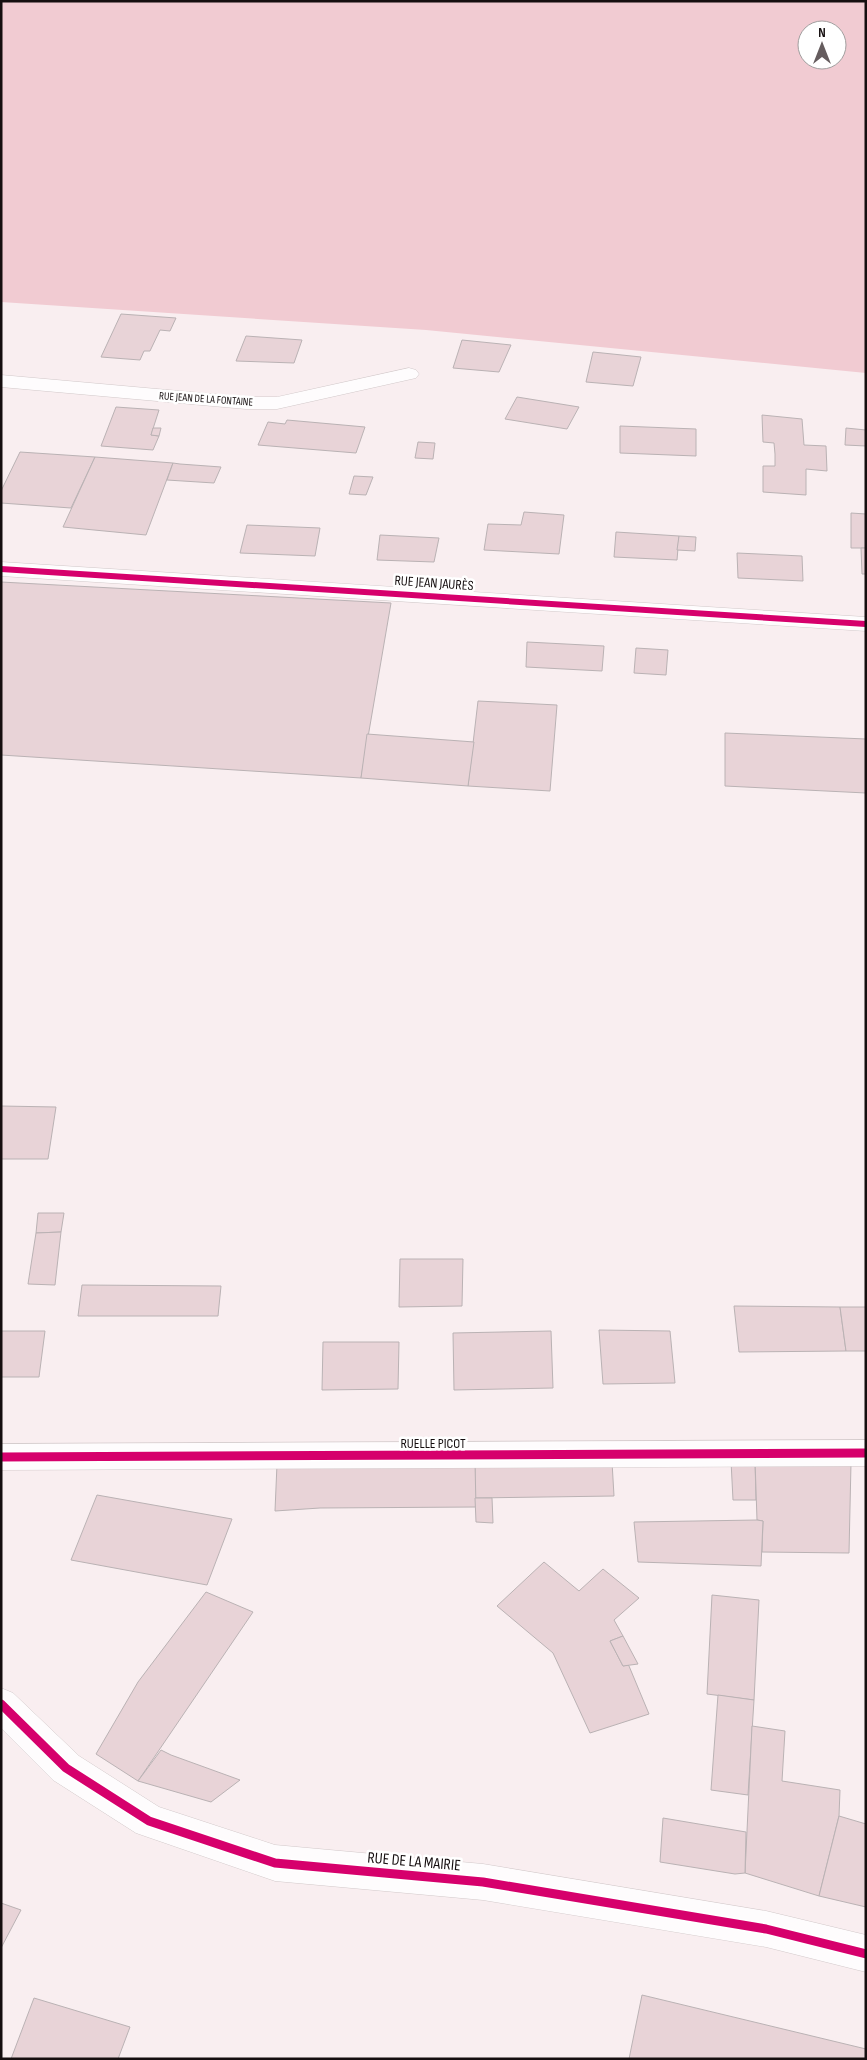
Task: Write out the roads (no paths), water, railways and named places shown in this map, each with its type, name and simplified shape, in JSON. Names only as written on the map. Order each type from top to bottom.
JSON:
[{"type":"street","name":"RUE JEAN DE LA FONTAINE","points":[[1,381],[246,403],[277,403],[408,374]]},
{"type":"street","name":"RUE JEAN JAURÈS","points":[[1,569],[202,580],[759,619],[866,624]]},
{"type":"street","name":"RUELLE PICOT","points":[[1,1458],[866,1453]]},
{"type":"street","name":"RUE DE LA MAIRIE","points":[[1,1704],[66,1768],[150,1821],[275,1863],[483,1882],[766,1929],[866,1954]]}]
